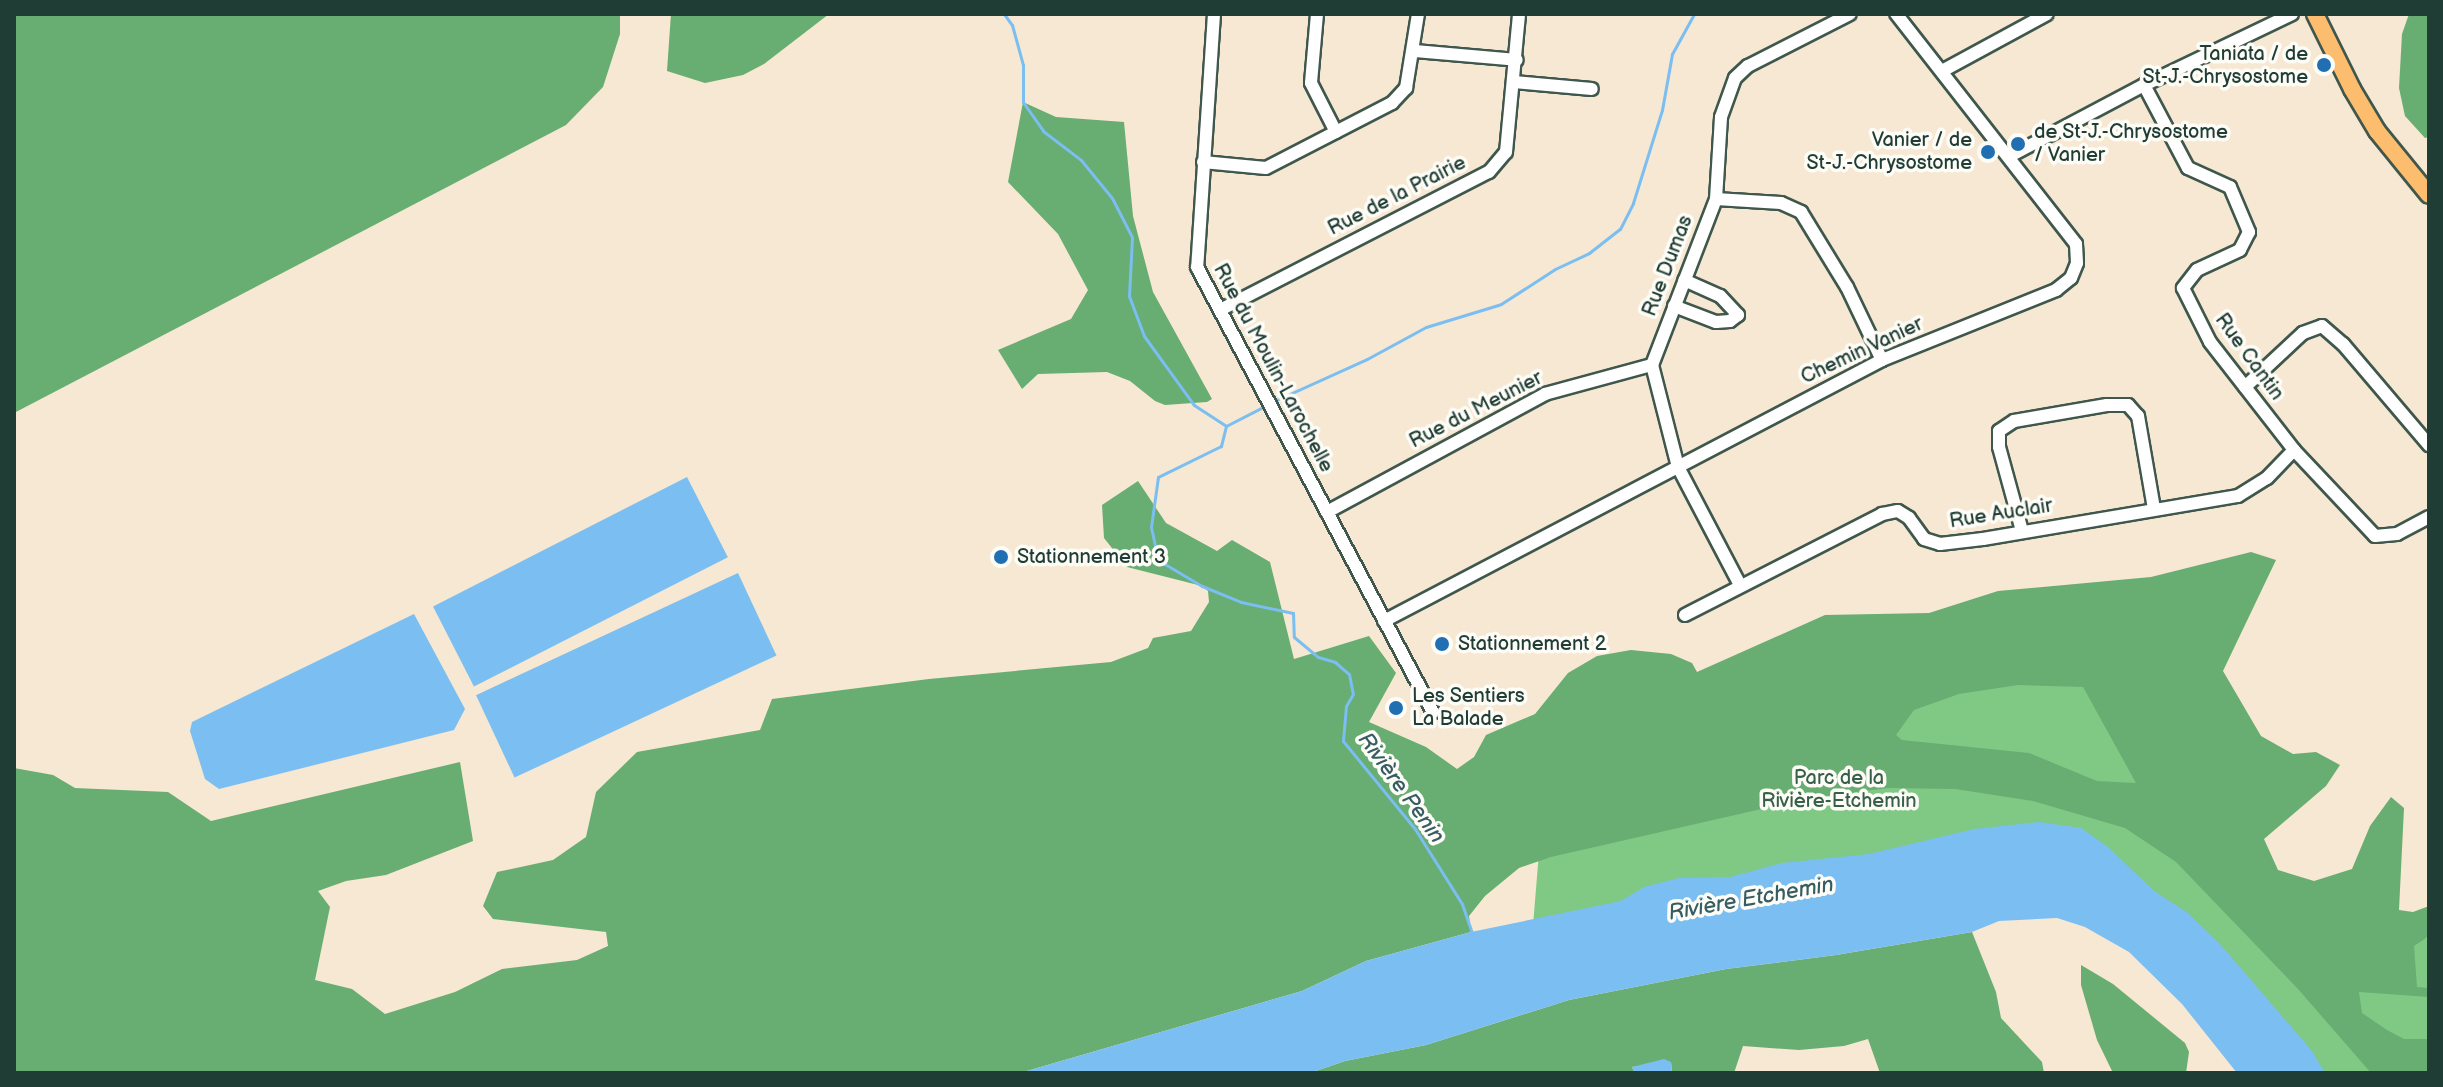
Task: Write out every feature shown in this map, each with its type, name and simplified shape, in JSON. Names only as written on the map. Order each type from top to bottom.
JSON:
[{"type":"main road","points":[[2315,14],[2352,89],[2377,131],[2426,191]]},
{"type":"street","name":"Rue du Moulin-Larochelle","points":[[1214,14],[1197,267],[1433,712]]},
{"type":"street","points":[[1317,14],[1311,83],[1336,132]]},
{"type":"street","points":[[1203,162],[1266,168],[1392,103],[1406,88],[1415,51],[1418,14]]},
{"type":"street","name":"Rue de la Prairie","points":[[1220,310],[1489,172],[1506,152],[1519,14]]},
{"type":"street","name":"Rue Dumas","points":[[1652,365],[1716,199],[1721,117],[1735,78],[1748,66],[1850,14]]},
{"type":"street","name":"Chemin Vanier","points":[[1384,621],[1882,360],[2056,290],[2071,278],[2077,263],[2076,244],[1896,14]]},
{"type":"street","points":[[1942,71],[2047,14]]},
{"type":"street","points":[[2010,156],[2144,85],[2292,14]]},
{"type":"street","points":[[1415,51],[1517,60]]},
{"type":"street","points":[[1514,82],[1592,89]]},
{"type":"street","name":"Rue Cantin","points":[[2144,85],[2188,168],[2230,187],[2249,232],[2240,250],[2197,270],[2183,288],[2210,342],[2294,450],[2375,536],[2397,534],[2429,517]]},
{"type":"street","points":[[1716,199],[1781,203],[1801,212],[1847,287],[1882,360]]},
{"type":"street","points":[[1674,306],[1716,322],[1730,321],[1738,315],[1720,296],[1684,280]]},
{"type":"street","points":[[2245,387],[2303,333],[2322,326],[2343,344],[2429,445]]},
{"type":"street","points":[[1652,365],[1678,467],[1740,585]]},
{"type":"street","name":"Rue du Meunier","points":[[1327,512],[1545,394],[1652,365]]},
{"type":"street","points":[[2022,531],[1999,447],[1999,431],[2014,421],[2083,409],[2128,405],[2138,416],[2154,509]]},
{"type":"street","name":"Rue Auclair","points":[[1685,615],[1882,514],[1898,511],[1909,518],[1924,539],[1940,544],[2238,496],[2267,478],[2294,450]]},
{"type":"green space","points":[[14,14],[620,14],[620,34],[603,87],[566,125],[14,413]]},
{"type":"green space","points":[[671,14],[829,14],[764,64],[743,75],[705,83],[667,71]]},
{"type":"green space","points":[[2409,14],[2429,14],[2429,137],[2425,138],[2405,116],[2399,88],[2402,34]]},
{"type":"green space","points":[[1023,102],[1056,117],[1124,122],[1133,216],[1153,292],[1212,399],[1165,405],[1130,381],[1107,372],[1038,374],[1022,389],[998,350],[1071,319],[1088,290],[1058,234],[1008,182]]},
{"type":"green space","points":[[1138,481],[1166,523],[1217,551],[1232,540],[1270,562],[1294,659],[1369,636],[1396,673],[1369,722],[1426,747],[1457,769],[1474,757],[1486,735],[1535,714],[1568,673],[1597,656],[1631,650],[1671,654],[1692,663],[1697,672],[1825,615],[1929,613],[1998,591],[2151,577],[2251,552],[2276,560],[2223,671],[2261,736],[2293,754],[2316,752],[2340,765],[2326,786],[2264,839],[2278,870],[2314,881],[2352,869],[2370,826],[2391,797],[2404,808],[2399,910],[2413,912],[2429,906],[2429,936],[2414,946],[2417,987],[2429,988],[2429,997],[2359,992],[2362,1013],[2387,1030],[2404,1039],[2429,1039],[2429,1073],[2371,1073],[2298,989],[2176,862],[2125,828],[2033,801],[1955,789],[1888,788],[1810,798],[1551,857],[1519,868],[1485,896],[1469,916],[1471,932],[1366,961],[1302,991],[1020,1073],[14,1073],[14,768],[53,775],[75,788],[168,792],[211,821],[460,762],[473,841],[386,875],[346,881],[318,891],[330,907],[315,980],[352,989],[385,1014],[455,992],[502,969],[577,960],[608,946],[606,932],[493,919],[483,906],[497,872],[553,860],[586,837],[596,792],[637,752],[760,730],[772,699],[929,679],[1111,662],[1148,648],[1153,638],[1191,631],[1209,602],[1208,591],[1202,586],[1127,567],[1104,538],[1102,505]],"holes":[[[2018,685],[2083,687],[2136,783],[2097,781],[2029,753],[1902,740],[1896,735],[1914,710],[1959,694]]]},
{"type":"green space","name":"Parc de la Rivière-Etchemin","points":[[1834,676],[2084,686],[2275,873],[2311,895],[2429,939],[2429,1073],[2281,1073],[2154,928],[2000,876],[1530,962],[1540,840]]},
{"type":"green space","points":[[1972,932],[1996,992],[2001,1018],[2042,1062],[2044,1073],[1880,1073],[1868,1039],[1844,1046],[1799,1050],[1743,1046],[1734,1073],[1672,1073],[1671,1062],[1632,1067],[1635,1073],[1310,1073],[1345,1061],[1426,1045],[1569,1000],[1726,969],[1836,955]]},
{"type":"green space","points":[[2081,965],[2113,984],[2185,1043],[2189,1052],[2186,1073],[2113,1073],[2097,1040],[2081,985]]},
{"type":"water","points":[[687,477],[728,557],[474,687],[433,606]]},
{"type":"water","points":[[738,573],[776,655],[515,778],[476,695]]},
{"type":"water","points":[[414,614],[465,709],[454,730],[219,789],[205,779],[190,731],[192,722]]},
{"type":"water","name":"Rivière Etchemin","points":[[2039,822],[2081,828],[2108,847],[2154,891],[2188,913],[2219,943],[2312,1051],[2325,1073],[2237,1073],[2182,1004],[2129,952],[2085,927],[2057,918],[1999,921],[1972,932],[1836,955],[1726,969],[1569,1000],[1426,1045],[1345,1061],[1310,1073],[1020,1073],[1302,991],[1366,961],[1471,932],[1621,901],[1644,887],[1679,878],[1730,877],[1782,863],[1869,854],[1974,829]]},
{"type":"water","points":[[1664,1059],[1671,1062],[1672,1073],[1635,1073],[1632,1067]]},
{"type":"waterway","name":"Rivière Penin","points":[[1004,14],[1012,25],[1023,65],[1023,102],[1043,131],[1081,160],[1112,198],[1132,237],[1129,296],[1144,336],[1194,405],[1226,426],[1221,446],[1158,477],[1151,527],[1158,560],[1202,586],[1241,602],[1293,613],[1294,637],[1318,657],[1335,662],[1349,674],[1353,694],[1346,706],[1343,741],[1415,829],[1462,904],[1472,933]]},
{"type":"waterway","points":[[1272,402],[1367,359],[1426,327],[1501,304],[1555,269],[1589,253],[1620,229],[1633,203],[1662,110],[1672,54],[1694,14]]},
{"type":"waterway","points":[[1226,426],[1265,406]]},
{"type":"place","name":"Taniata / de St-J.-Chrysostome","points":[[2324,65]]},
{"type":"place","name":"de St-J.-Chrysostome / Vanier","points":[[2018,144]]},
{"type":"place","name":"Vanier / de St-J.-Chrysostome","points":[[1988,152]]},
{"type":"place","name":"Stationnement 3","points":[[1001,557]]},
{"type":"place","name":"Stationnement 2","points":[[1442,644]]},
{"type":"place","name":"Les Sentiers La Balade","points":[[1396,708]]}]
